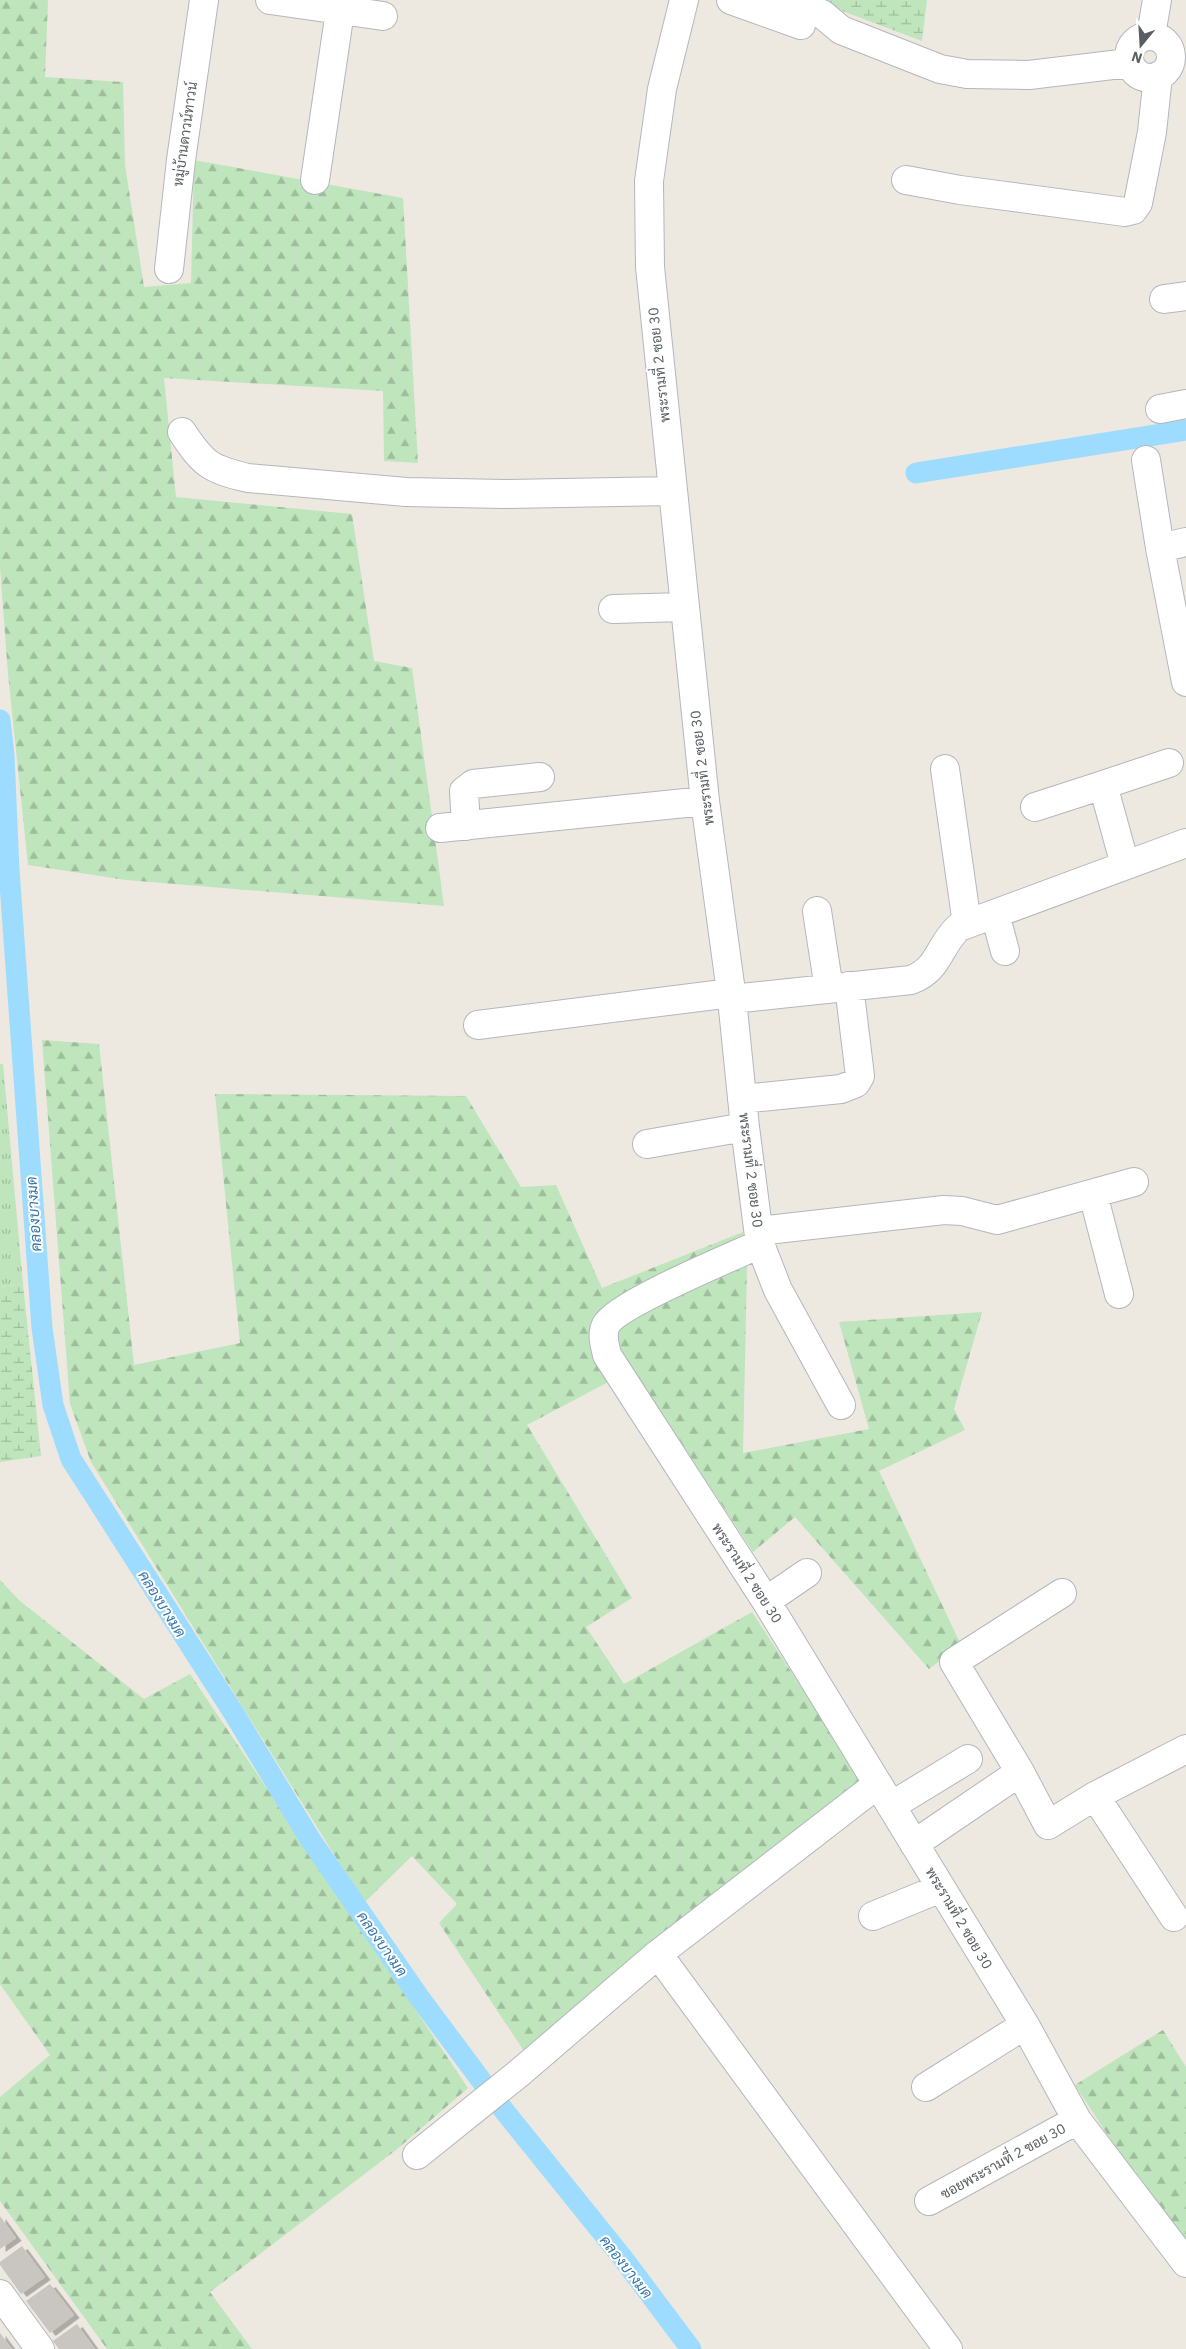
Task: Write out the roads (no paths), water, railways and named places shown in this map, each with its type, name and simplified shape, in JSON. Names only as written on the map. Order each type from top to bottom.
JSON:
[{"type":"street","name":"หมู่บ้านดาวน์ทาวน์","points":[[169,269],[180,160],[204,0]]},
{"type":"street","points":[[270,0],[384,16]]},
{"type":"street","name":"พระรามที่ 2 ซอย 30","points":[[684,0],[662,89],[649,182],[650,267],[705,801],[760,1238],[614,1315],[606,1326],[603,1339],[607,1355],[766,1601],[1025,2024],[1077,2120],[1186,2263]]},
{"type":"street","points":[[731,0],[815,30],[841,30]]},
{"type":"street","points":[[781,0],[822,14],[841,30],[940,69],[967,74],[1029,75],[1129,63]]},
{"type":"street","points":[[1158,0],[1169,46],[1169,66],[1153,78],[1143,77],[1134,72],[1129,63],[1128,52],[1133,43],[1141,37],[1169,46]]},
{"type":"street","points":[[315,180],[340,11]]},
{"type":"street","points":[[906,180],[970,191],[1125,212],[1133,210],[1138,203],[1152,132],[1158,76]]},
{"type":"street","points":[[182,432],[196,454],[207,464],[225,472],[248,478],[406,492],[504,494],[672,491]]},
{"type":"street","points":[[1146,460],[1173,545],[1186,682]]},
{"type":"street","points":[[613,609],[684,607]]},
{"type":"street","points":[[1036,807],[1169,763]]},
{"type":"street","points":[[945,769],[967,924]]},
{"type":"street","points":[[540,778],[473,784],[464,791],[453,827],[705,801]]},
{"type":"street","points":[[1103,784],[1125,866]]},
{"type":"street","points":[[478,1025],[731,996],[840,988],[911,980],[924,975],[932,967],[949,936],[959,927],[1186,843]]},
{"type":"street","points":[[742,1099],[841,1089],[856,1083],[860,1076],[840,988],[817,911]]},
{"type":"street","points":[[995,914],[1005,951]]},
{"type":"street","points":[[647,1144],[745,1127]]},
{"type":"street","points":[[841,1405],[778,1290],[760,1238],[944,1210],[962,1211],[997,1220],[1134,1182]]},
{"type":"street","points":[[1093,1194],[1119,1294]]},
{"type":"street","points":[[766,1601],[807,1573]]},
{"type":"street","points":[[1062,1593],[954,1662],[1020,1772],[1048,1825],[1095,1796],[1186,1749]]},
{"type":"street","points":[[417,2155],[658,1954],[884,1795],[968,1759]]},
{"type":"street","points":[[914,1844],[1020,1772]]},
{"type":"street","points":[[1095,1796],[1174,1917]]},
{"type":"street","points":[[873,1916],[940,1888]]},
{"type":"street","points":[[658,1954],[948,2349]]},
{"type":"street","points":[[926,2087],[1025,2024]]},
{"type":"street","name":"ซอยพระรามที่ 2 ซอย 30","points":[[929,2201],[1077,2120]]},
{"type":"street","points":[[0,2294],[40,2349]]},
{"type":"waterway","points":[[916,473],[1186,430]]},
{"type":"waterway","name":"คลองบางมด","points":[[0,720],[4,755],[9,870],[42,1328],[53,1405],[71,1459],[233,1712],[310,1839],[419,1997],[498,2103],[622,2257],[691,2349]]}]
